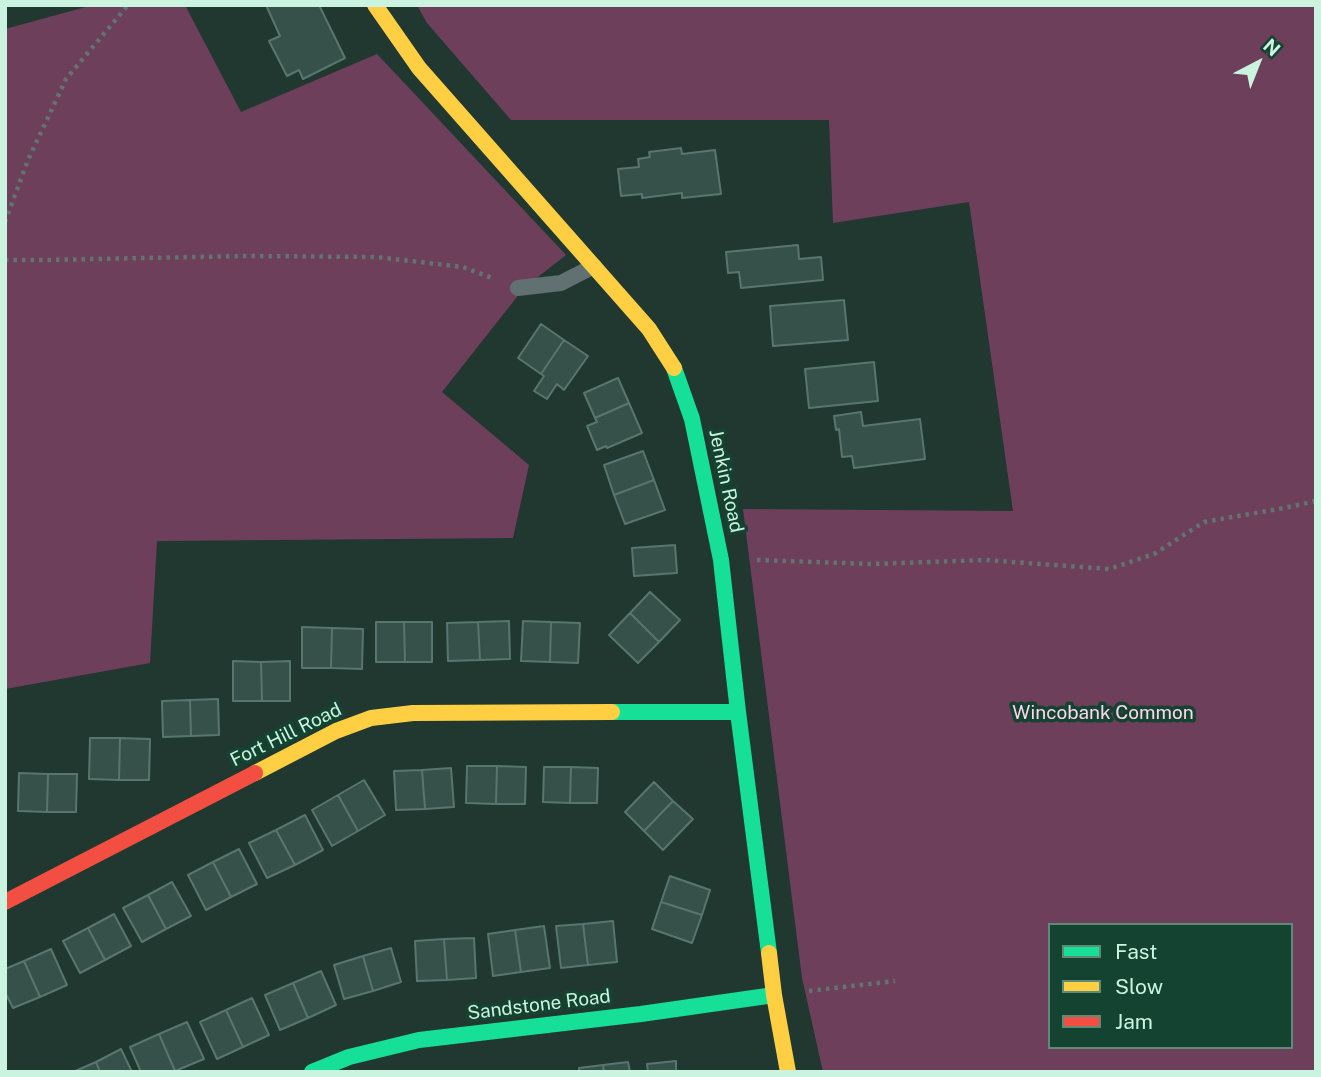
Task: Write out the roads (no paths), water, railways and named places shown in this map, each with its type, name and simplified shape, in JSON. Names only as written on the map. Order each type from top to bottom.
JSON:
[{"type":"street","name":"Jenkin Road","points":[[375,5],[419,68],[649,329],[675,370],[692,419],[721,559],[774,995],[788,1072]]},
{"type":"street","name":"Fort Hill Road","points":[[5,902],[336,731],[372,718],[413,713],[738,712]]},
{"type":"street","name":"Sandstone Road","points":[[312,1072],[349,1057],[419,1040],[641,1014],[774,995]]},
{"type":"lane","points":[[518,288],[561,283],[594,265]]},
{"type":"park label","name":"Wincobank Common","points":[[1103,713]]}]
